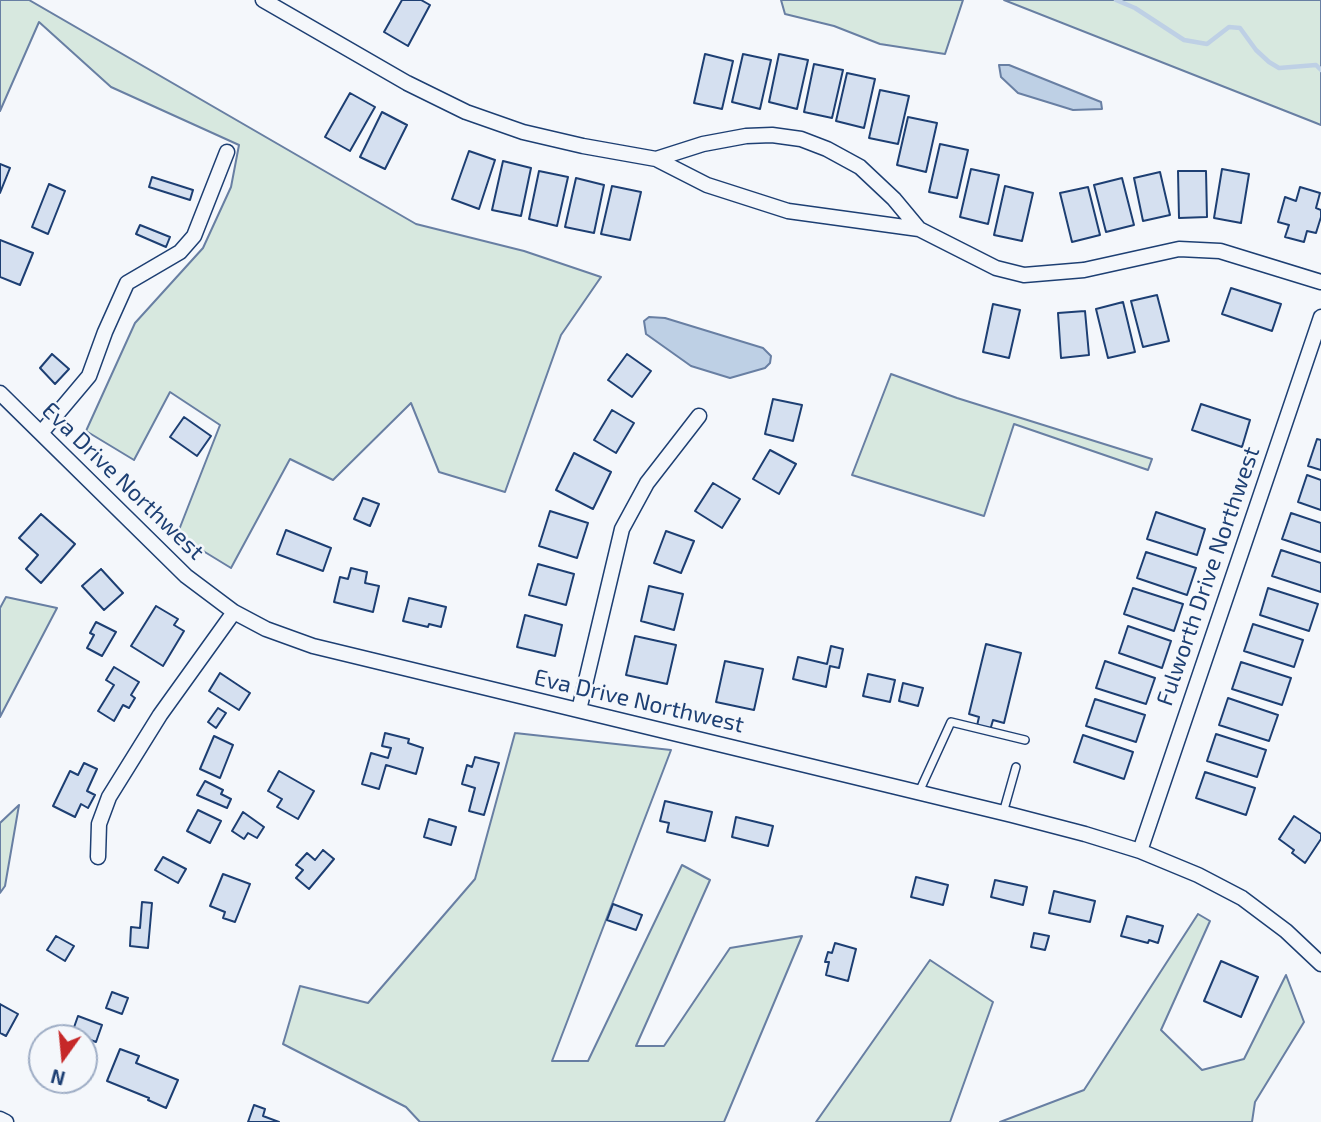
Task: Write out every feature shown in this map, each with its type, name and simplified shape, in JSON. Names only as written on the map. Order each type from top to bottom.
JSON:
[{"type":"street","points":[[263,0],[407,83],[466,112],[523,132],[559,141],[656,159],[707,185],[788,211],[919,229],[996,268],[1024,275],[1084,270],[1178,248],[1220,251],[1321,282]]},
{"type":"street","points":[[656,159],[703,144],[746,136],[772,135],[801,139],[827,149],[860,167],[894,199],[919,229]]},
{"type":"street","points":[[41,433],[89,376],[127,283],[180,252],[194,236],[227,152]]},
{"type":"street","name":"Fulworth Drive Northwest","points":[[1140,851],[1321,317]]},
{"type":"street","name":"Eva Drive Northwest","points":[[0,393],[186,576],[234,612],[265,629],[304,644],[1003,813],[1140,851],[1198,875],[1242,898],[1264,913],[1321,964]]},
{"type":"street","points":[[579,710],[622,529],[647,483],[699,415]]},
{"type":"street","points":[[98,857],[99,824],[109,797],[160,715],[234,612]]},
{"type":"street","points":[[0,1119],[6,1122]]},
{"type":"lane","points":[[919,793],[951,722],[1025,740]]},
{"type":"lane","points":[[1003,813],[1016,767]]},
{"type":"shaded area","points":[[0,0],[29,0],[416,224],[524,251],[601,277],[561,335],[505,492],[439,472],[411,403],[333,480],[290,459],[231,568],[177,535],[220,425],[170,392],[134,460],[86,431],[135,323],[203,248],[231,187],[239,145],[111,87],[39,22],[0,111]]},
{"type":"shaded area","points":[[781,0],[963,0],[945,54],[880,44],[834,26],[785,14]]},
{"type":"shaded area","points":[[1004,0],[1321,0],[1321,125],[1316,123]]},
{"type":"shaded area","points":[[891,374],[957,398],[1152,459],[1148,470],[1014,424],[984,516],[852,475]]},
{"type":"shaded area","points":[[6,597],[57,608],[0,717],[0,608]]},
{"type":"shaded area","points":[[515,733],[671,750],[552,1061],[588,1061],[682,865],[710,880],[636,1046],[664,1046],[730,948],[802,936],[724,1122],[420,1122],[406,1107],[283,1044],[300,986],[368,1003],[475,879]]},
{"type":"shaded area","points":[[19,805],[5,886],[0,893],[0,823]]},
{"type":"shaded area","points":[[1198,914],[1210,921],[1161,1030],[1202,1070],[1244,1059],[1286,975],[1304,1022],[1255,1102],[1252,1122],[1000,1122],[1084,1090]]},
{"type":"shaded area","points":[[930,960],[993,1002],[950,1122],[816,1122]]},
{"type":"water","points":[[999,65],[1009,65],[1101,102],[1102,109],[1073,110],[1018,93],[1001,77]]},
{"type":"water","points":[[649,317],[665,318],[763,348],[771,356],[770,363],[765,368],[730,378],[691,366],[646,334],[644,321]]},
{"type":"building","points":[[402,0],[421,0],[430,5],[408,46],[384,32]]},
{"type":"building","points":[[705,54],[733,61],[722,109],[694,103]]},
{"type":"building","points":[[743,54],[771,60],[760,109],[732,102]]},
{"type":"building","points":[[779,54],[808,60],[797,109],[769,102]]},
{"type":"building","points":[[814,64],[843,70],[832,118],[804,112]]},
{"type":"building","points":[[847,73],[875,79],[864,128],[836,121]]},
{"type":"building","points":[[880,90],[909,96],[898,144],[869,138]]},
{"type":"building","points":[[350,93],[375,107],[350,151],[325,137]]},
{"type":"building","points":[[382,112],[407,125],[385,169],[360,157]]},
{"type":"building","points":[[908,117],[937,123],[926,172],[897,165]]},
{"type":"building","points":[[940,144],[968,150],[957,198],[929,192]]},
{"type":"building","points":[[469,151],[495,160],[479,209],[452,199]]},
{"type":"building","points":[[503,161],[531,168],[521,216],[492,210]]},
{"type":"building","points":[[0,164],[10,168],[0,193]]},
{"type":"building","points":[[971,169],[999,175],[988,224],[960,217]]},
{"type":"building","points":[[1222,169],[1249,174],[1241,223],[1214,218]]},
{"type":"building","points":[[539,171],[568,177],[557,226],[529,219]]},
{"type":"building","points":[[1178,171],[1206,171],[1207,217],[1179,218]]},
{"type":"building","points":[[1160,172],[1170,215],[1143,221],[1134,178]]},
{"type":"building","points":[[152,177],[193,190],[190,200],[149,187]]},
{"type":"building","points":[[576,178],[604,185],[594,233],[565,227]]},
{"type":"building","points":[[1122,178],[1134,225],[1106,232],[1094,185]]},
{"type":"building","points":[[49,184],[65,191],[48,234],[32,227]]},
{"type":"building","points":[[612,186],[641,192],[630,240],[601,234]]},
{"type":"building","points":[[1005,186],[1033,193],[1022,241],[994,235]]},
{"type":"building","points":[[1088,187],[1100,235],[1072,242],[1060,193]]},
{"type":"building","points":[[1300,187],[1320,193],[1316,208],[1321,210],[1321,217],[1316,233],[1307,231],[1304,242],[1285,237],[1289,225],[1278,222],[1285,197],[1296,201]]},
{"type":"building","points":[[140,225],[170,237],[166,247],[136,234]]},
{"type":"building","points":[[0,240],[33,253],[20,285],[0,277]]},
{"type":"building","points":[[1231,288],[1281,304],[1272,331],[1222,314]]},
{"type":"building","points":[[1157,295],[1169,341],[1143,347],[1131,301]]},
{"type":"building","points":[[1123,302],[1135,352],[1108,358],[1096,309]]},
{"type":"building","points":[[993,304],[1020,310],[1009,358],[983,352]]},
{"type":"building","points":[[1085,311],[1089,355],[1061,358],[1058,313]]},
{"type":"building","points":[[52,354],[69,369],[55,384],[40,368]]},
{"type":"building","points":[[627,354],[651,371],[632,397],[608,380]]},
{"type":"building","points":[[773,399],[802,405],[793,441],[765,434]]},
{"type":"building","points":[[1201,404],[1250,420],[1242,447],[1192,430]]},
{"type":"building","points":[[612,410],[634,423],[616,453],[594,440]]},
{"type":"building","points":[[184,417],[211,436],[197,456],[170,437]]},
{"type":"building","points":[[1317,439],[1321,440],[1321,470],[1308,466]]},
{"type":"building","points":[[770,450],[796,464],[779,494],[753,479]]},
{"type":"building","points":[[574,453],[611,472],[593,509],[556,490]]},
{"type":"building","points":[[1307,475],[1321,480],[1321,510],[1298,502]]},
{"type":"building","points":[[713,483],[740,499],[722,528],[695,511]]},
{"type":"building","points":[[363,498],[379,504],[370,526],[354,519]]},
{"type":"building","points":[[550,511],[588,523],[577,558],[539,546]]},
{"type":"building","points":[[1156,512],[1205,529],[1197,555],[1147,539]]},
{"type":"building","points":[[1291,513],[1321,523],[1321,552],[1282,539]]},
{"type":"building","points":[[41,514],[75,544],[41,583],[26,569],[38,555],[19,538]]},
{"type":"building","points":[[286,530],[331,548],[323,571],[277,554]]},
{"type":"building","points":[[666,531],[694,541],[681,573],[654,563]]},
{"type":"building","points":[[1281,550],[1321,563],[1321,592],[1272,576]]},
{"type":"building","points":[[1146,552],[1196,568],[1187,595],[1137,578]]},
{"type":"building","points":[[538,564],[574,574],[566,605],[529,595]]},
{"type":"building","points":[[351,568],[367,572],[365,583],[379,586],[373,612],[334,602],[340,577],[348,579]]},
{"type":"building","points":[[101,569],[123,593],[104,610],[82,586]]},
{"type":"building","points":[[649,586],[683,594],[674,630],[641,621]]},
{"type":"building","points":[[1133,588],[1183,604],[1174,631],[1124,614]]},
{"type":"building","points":[[1268,588],[1318,604],[1309,631],[1260,615]]},
{"type":"building","points":[[409,598],[446,607],[441,627],[403,621]]},
{"type":"building","points":[[156,606],[178,619],[174,625],[184,631],[163,666],[131,646]]},
{"type":"building","points":[[525,615],[562,625],[555,656],[517,647]]},
{"type":"building","points":[[96,622],[116,632],[102,656],[87,648],[94,635],[90,633]]},
{"type":"building","points":[[1253,624],[1303,640],[1294,667],[1244,651]]},
{"type":"building","points":[[1128,626],[1171,641],[1162,668],[1119,653]]},
{"type":"building","points":[[635,636],[676,645],[667,684],[626,675]]},
{"type":"building","points":[[986,644],[1021,653],[1004,723],[993,720],[989,734],[976,730],[979,717],[969,714]]},
{"type":"building","points":[[831,646],[843,649],[839,668],[830,666],[826,687],[793,679],[798,657],[827,664]]},
{"type":"building","points":[[725,661],[763,669],[754,710],[716,702]]},
{"type":"building","points":[[1105,661],[1155,678],[1146,704],[1096,688]]},
{"type":"building","points":[[1241,662],[1291,678],[1282,705],[1232,689]]},
{"type":"building","points":[[114,667],[139,682],[131,695],[135,698],[129,708],[123,705],[114,721],[98,711],[114,685],[106,680]]},
{"type":"building","points":[[220,673],[250,693],[239,710],[209,691]]},
{"type":"building","points":[[868,674],[895,680],[890,702],[863,696]]},
{"type":"building","points":[[903,683],[923,688],[918,706],[899,701]]},
{"type":"building","points":[[1228,698],[1278,715],[1269,741],[1219,725]]},
{"type":"building","points":[[1095,699],[1145,715],[1136,742],[1086,726]]},
{"type":"building","points":[[218,708],[226,713],[216,728],[208,722]]},
{"type":"building","points":[[385,733],[409,739],[408,743],[423,748],[416,774],[386,765],[379,789],[362,784],[371,753],[388,758],[391,748],[382,746]]},
{"type":"building","points":[[1216,734],[1266,750],[1257,777],[1207,761]]},
{"type":"building","points":[[1083,735],[1133,752],[1124,779],[1074,762]]},
{"type":"building","points":[[214,736],[233,745],[220,778],[200,769]]},
{"type":"building","points":[[475,757],[499,763],[484,815],[469,811],[475,788],[462,784],[467,765],[472,767]]},
{"type":"building","points":[[84,763],[97,769],[87,791],[95,795],[88,808],[81,804],[75,817],[53,806],[70,771],[78,775]]},
{"type":"building","points":[[279,771],[314,791],[298,819],[277,807],[282,799],[268,791]]},
{"type":"building","points":[[1205,772],[1255,788],[1246,815],[1196,798]]},
{"type":"building","points":[[205,781],[223,790],[221,794],[231,799],[227,808],[197,795]]},
{"type":"building","points":[[665,801],[712,812],[705,841],[667,832],[669,823],[660,821]]},
{"type":"building","points":[[198,810],[221,821],[210,843],[187,831]]},
{"type":"building","points":[[243,812],[264,827],[257,838],[248,833],[244,839],[232,831]]},
{"type":"building","points":[[1294,816],[1321,834],[1321,839],[1305,863],[1279,839]]},
{"type":"building","points":[[736,817],[773,826],[768,846],[732,837]]},
{"type":"building","points":[[429,819],[456,827],[451,845],[424,837]]},
{"type":"building","points":[[323,850],[334,859],[309,889],[296,878],[303,870],[296,865],[307,853],[315,860]]},
{"type":"building","points":[[163,857],[186,869],[178,883],[155,870]]},
{"type":"building","points":[[223,874],[250,884],[235,922],[223,918],[225,912],[210,906]]},
{"type":"building","points":[[916,877],[948,885],[943,905],[911,897]]},
{"type":"building","points":[[995,880],[1027,887],[1023,905],[991,897]]},
{"type":"building","points":[[1054,891],[1095,901],[1090,922],[1049,913]]},
{"type":"building","points":[[142,902],[152,903],[148,948],[130,946],[131,927],[140,928]]},
{"type":"building","points":[[613,904],[642,915],[636,930],[607,920]]},
{"type":"building","points":[[1127,916],[1163,926],[1158,943],[1121,936]]},
{"type":"building","points":[[1034,933],[1049,936],[1045,950],[1031,947]]},
{"type":"building","points":[[56,936],[74,946],[65,961],[47,950]]},
{"type":"building","points":[[835,943],[856,949],[848,981],[826,975],[829,962],[825,962]]},
{"type":"building","points":[[1221,961],[1258,977],[1241,1017],[1204,1001]]},
{"type":"building","points":[[112,992],[128,998],[122,1014],[106,1008]]},
{"type":"building","points":[[0,1004],[18,1014],[6,1036],[0,1033]]},
{"type":"building","points":[[78,1016],[102,1025],[98,1036],[98,1024],[75,1024]]},
{"type":"building","points":[[120,1049],[139,1056],[136,1063],[178,1080],[166,1108],[107,1081]]},
{"type":"building","points":[[254,1105],[265,1109],[263,1116],[279,1122],[248,1122]]},
{"type":"waterway","points":[[1116,0],[1135,8],[1184,40],[1207,44],[1229,27],[1240,28],[1256,50],[1279,68],[1316,65],[1321,70]]}]
